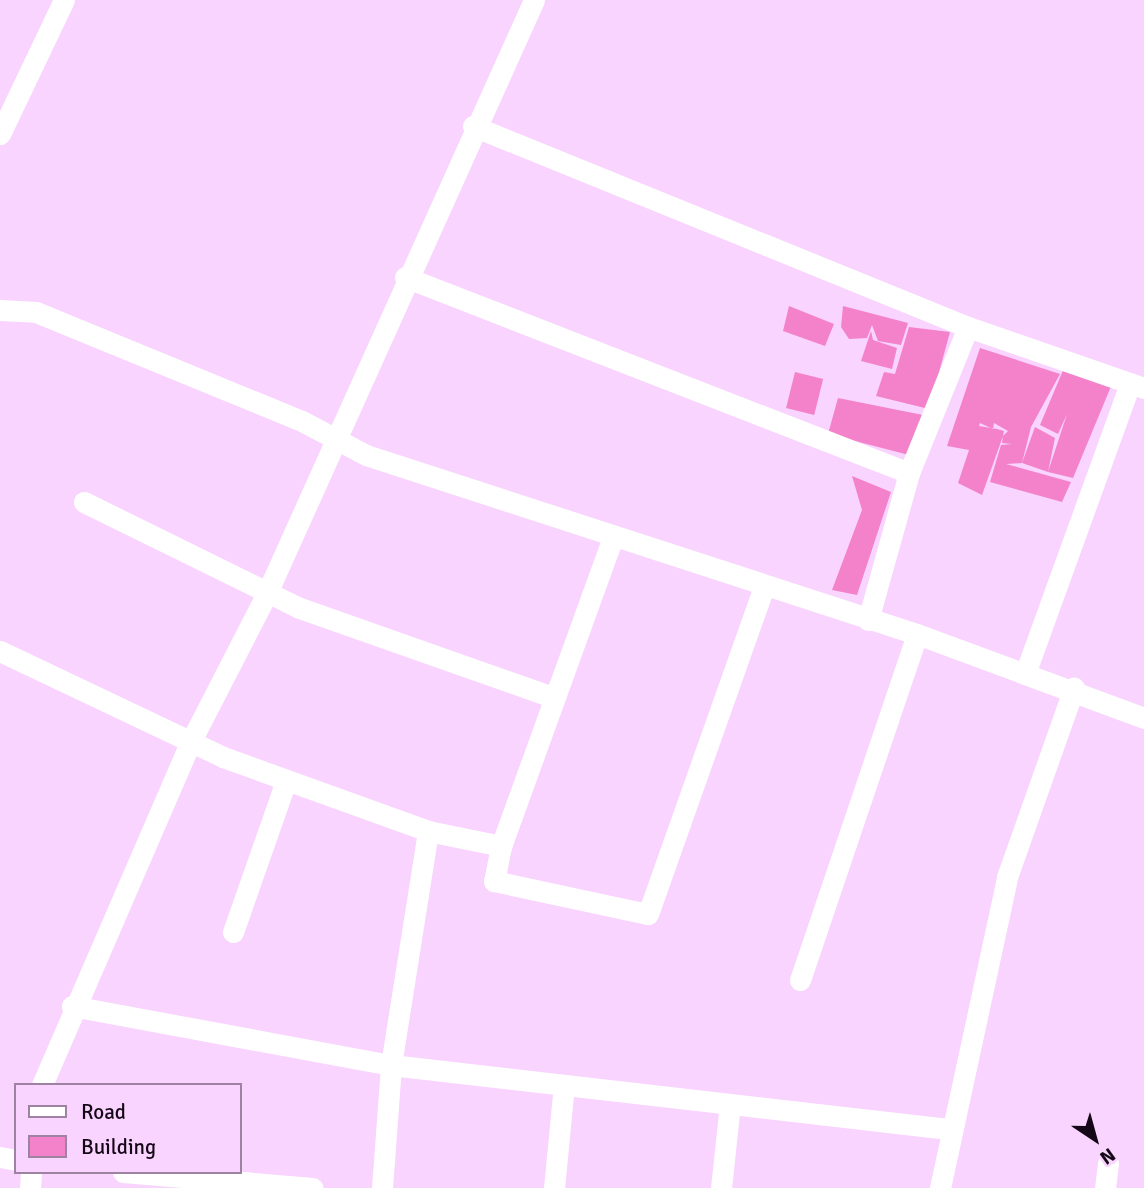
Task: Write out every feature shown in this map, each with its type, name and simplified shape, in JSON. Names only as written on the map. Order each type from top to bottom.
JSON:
[{"type":"street","points":[[0,134],[64,0]]},
{"type":"street","points":[[43,1083],[72,1006],[191,741],[267,593],[405,277],[473,126],[534,0]]},
{"type":"street","points":[[473,126],[968,327],[1137,386],[1026,671]]},
{"type":"street","points":[[405,277],[909,473]]},
{"type":"street","points":[[0,310],[36,312],[333,437],[366,456],[1026,671],[1144,718]]},
{"type":"street","points":[[868,620],[909,473],[968,327]]},
{"type":"street","points":[[84,502],[267,593],[553,697]]},
{"type":"street","points":[[612,537],[501,846],[494,881],[648,914],[764,586]]},
{"type":"street","points":[[800,980],[916,634]]},
{"type":"street","points":[[0,652],[191,741],[286,781],[428,831],[501,846]]},
{"type":"street","points":[[940,1188],[948,1129],[1007,877],[1074,688]]},
{"type":"street","points":[[233,932],[286,781]]},
{"type":"street","points":[[382,1188],[391,1065],[428,831]]},
{"type":"street","points":[[72,1006],[391,1065],[948,1129]]},
{"type":"street","points":[[554,1188],[564,1085]]},
{"type":"street","points":[[721,1188],[730,1104]]},
{"type":"street","points":[[1105,1188],[1108,1163]]},
{"type":"street","points":[[141,1174],[237,1185],[312,1188]]},
{"type":"building","points":[[789,306],[834,324],[825,346],[783,331]]},
{"type":"building","points":[[843,306],[908,323],[901,345],[878,341],[872,325],[867,338],[849,339],[841,327]]},
{"type":"building","points":[[909,327],[950,332],[929,409],[876,396],[884,372],[895,374]]},
{"type":"building","points":[[871,331],[873,340],[897,348],[892,369],[861,361]]},
{"type":"building","points":[[980,348],[1060,374],[1031,427],[1022,463],[1006,464],[1071,482],[1062,502],[990,482],[1001,445],[1012,444],[1002,443],[1003,436],[982,495],[958,483],[969,450],[947,446]],"holes":[[[994,423],[1008,431],[1003,436],[1004,431],[993,428]]]},
{"type":"building","points":[[1064,368],[1112,384],[1073,478],[1048,472],[1067,414],[1058,434],[1040,425]]},
{"type":"building","points":[[795,372],[823,379],[814,415],[786,408]]},
{"type":"building","points":[[838,398],[923,415],[909,455],[828,434]]},
{"type":"building","points":[[1035,427],[1055,438],[1048,472],[1022,463]]},
{"type":"building","points":[[852,476],[891,492],[857,595],[832,590],[862,510]]}]
